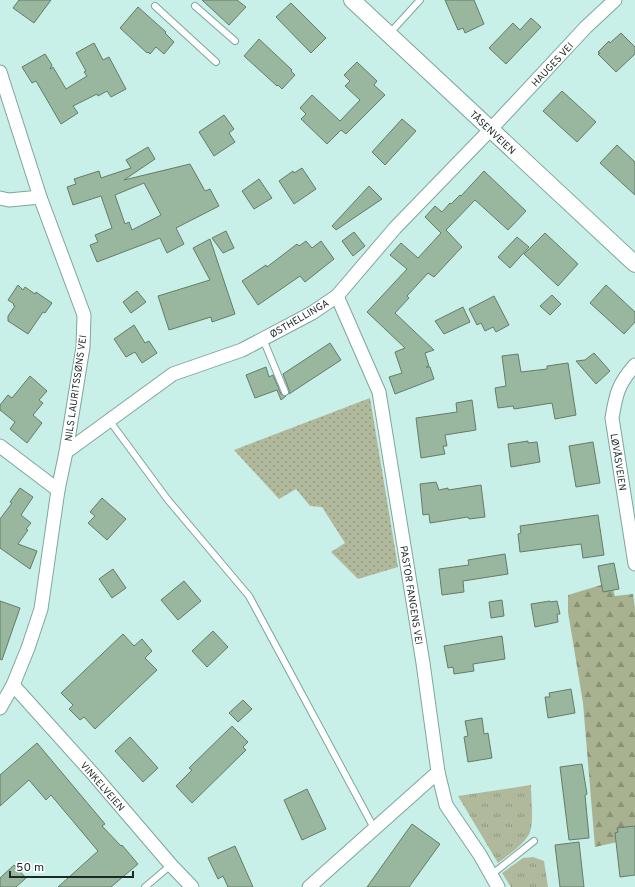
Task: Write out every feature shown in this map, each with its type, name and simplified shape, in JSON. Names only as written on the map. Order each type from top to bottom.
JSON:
[{"type":"street","name":"TÅSENVEIEN","points":[[352,0],[635,264]]},
{"type":"street","name":"HAUGES VEI","points":[[490,130],[586,27],[615,0]]},
{"type":"street","name":"NILS LAURITSSØNS VEI","points":[[0,72],[40,197],[84,315],[84,347],[58,490],[41,610],[13,685],[0,708]]},
{"type":"street","name":"ØSTHELLINGA","points":[[66,452],[173,374],[242,350],[312,313],[337,296],[395,228],[490,130]]},
{"type":"street","points":[[0,198],[9,200],[40,197]]},
{"type":"street","name":"PASTOR FANGENS VEI","points":[[337,296],[379,392],[423,663],[438,772],[446,805],[480,854],[498,887]]},
{"type":"street","name":"LØVÅSVEIEN","points":[[635,366],[624,378],[616,396],[612,418],[635,564]]},
{"type":"street","points":[[0,446],[58,490]]},
{"type":"street","name":"VINKELVEIEN","points":[[13,685],[192,887]]},
{"type":"street","points":[[309,887],[438,772]]},
{"type":"lane","points":[[389,34],[420,0]]},
{"type":"lane","points":[[155,6],[216,62]]},
{"type":"lane","points":[[195,6],[235,41]]},
{"type":"lane","points":[[263,339],[284,392]]},
{"type":"lane","points":[[110,420],[168,500],[248,596],[374,828]]},
{"type":"lane","points":[[491,875],[534,841]]},
{"type":"lane","points":[[145,887],[171,865]]},
{"type":"green space","points":[[370,398],[398,567],[358,579],[331,552],[345,543],[322,507],[310,506],[296,489],[279,499],[234,450]]},
{"type":"green space","points":[[611,582],[615,596],[633,594],[635,608],[635,838],[595,847],[583,703],[568,612],[568,595]]},
{"type":"green space","points":[[531,785],[532,816],[530,832],[520,845],[498,863],[458,796]]},
{"type":"green space","points":[[533,857],[544,861],[548,887],[511,887],[502,873],[523,858]]},
{"type":"building","points":[[19,0],[51,0],[34,23],[13,8]]},
{"type":"building","points":[[202,0],[237,0],[246,7],[229,25]]},
{"type":"building","points":[[445,0],[474,0],[484,24],[465,33],[463,28],[458,30]]},
{"type":"building","points":[[291,3],[326,38],[311,53],[276,17]]},
{"type":"building","points":[[138,7],[166,32],[165,33],[174,42],[164,54],[156,47],[150,54],[148,52],[147,53],[120,28]]},
{"type":"building","points":[[531,18],[541,27],[506,64],[489,48],[513,23],[520,30]]},
{"type":"building","points":[[621,33],[635,47],[635,54],[616,72],[598,54],[600,53],[598,52],[609,41],[610,43]]},
{"type":"building","points":[[259,39],[292,70],[291,71],[295,75],[282,89],[244,56]]},
{"type":"building","points":[[94,43],[103,60],[109,57],[126,89],[111,97],[107,91],[98,96],[97,94],[73,106],[78,113],[61,124],[36,81],[32,83],[22,67],[45,54],[52,65],[50,69],[53,67],[66,89],[87,76],[84,72],[86,71],[76,53]]},
{"type":"building","points":[[357,62],[377,81],[374,85],[385,95],[346,134],[341,130],[327,144],[301,119],[306,114],[300,108],[312,95],[340,121],[360,100],[345,86],[350,81],[344,75]]},
{"type":"building","points":[[562,91],[596,122],[577,142],[543,111]]},
{"type":"building","points":[[224,115],[234,129],[229,133],[235,142],[214,156],[199,132]]},
{"type":"building","points":[[402,119],[416,131],[385,165],[372,152]]},
{"type":"building","points":[[617,145],[635,162],[635,195],[600,163]]},
{"type":"building","points":[[148,147],[155,159],[124,180],[190,164],[205,191],[210,189],[219,206],[176,228],[184,244],[167,253],[160,238],[97,262],[90,245],[98,242],[95,235],[112,228],[101,196],[73,205],[67,187],[76,184],[74,179],[99,171],[101,178],[131,168],[126,160]],"holes":[[[144,183],[161,215],[132,230],[129,222],[125,224],[115,195]]]},
{"type":"building","points":[[302,168],[316,189],[294,204],[279,181],[293,171],[294,173]]},
{"type":"building","points":[[484,171],[526,211],[508,230],[475,200],[446,230],[462,247],[434,277],[428,273],[407,296],[409,298],[395,313],[434,350],[425,353],[429,366],[426,367],[430,367],[434,379],[395,394],[389,377],[402,373],[395,352],[405,348],[367,312],[407,269],[390,255],[401,243],[418,258],[441,233],[425,217],[435,206],[442,212],[450,203],[451,204],[460,195],[461,196]]},
{"type":"building","points":[[259,179],[272,198],[254,209],[242,191]]},
{"type":"building","points":[[369,186],[382,199],[336,230],[332,226]]},
{"type":"building","points":[[226,231],[234,248],[223,253],[212,238]]},
{"type":"building","points":[[354,232],[365,246],[353,256],[342,241]]},
{"type":"building","points":[[545,233],[578,264],[558,286],[524,254]]},
{"type":"building","points":[[517,237],[529,247],[510,268],[498,257]]},
{"type":"building","points":[[210,239],[235,314],[212,322],[211,317],[169,330],[158,296],[210,280],[193,248]]},
{"type":"building","points":[[306,241],[312,248],[321,241],[334,259],[305,282],[300,276],[258,305],[242,281],[266,265],[267,267],[297,244],[299,246]]},
{"type":"building","points":[[18,285],[23,290],[25,287],[35,294],[36,292],[52,303],[45,313],[43,312],[28,334],[8,321],[8,316],[15,306],[8,300]]},
{"type":"building","points":[[606,285],[635,312],[635,322],[624,334],[590,303]]},
{"type":"building","points":[[137,291],[146,302],[131,313],[123,302]]},
{"type":"building","points":[[552,295],[561,304],[550,315],[540,306]]},
{"type":"building","points":[[494,296],[509,325],[496,332],[493,327],[485,331],[481,323],[477,325],[469,309]]},
{"type":"building","points":[[463,307],[470,322],[444,334],[435,321]]},
{"type":"building","points":[[134,325],[145,343],[149,341],[157,353],[142,363],[135,352],[126,357],[114,339]]},
{"type":"building","points":[[330,343],[341,360],[289,394],[283,374]]},
{"type":"building","points":[[594,353],[610,371],[596,384],[576,361],[585,360]]},
{"type":"building","points":[[518,354],[521,372],[547,369],[547,366],[568,363],[576,415],[555,419],[552,403],[514,409],[513,406],[498,408],[495,388],[506,386],[502,356]]},
{"type":"building","points":[[266,367],[269,377],[273,375],[281,394],[286,396],[281,400],[277,390],[255,398],[246,375]]},
{"type":"building","points":[[30,376],[47,391],[39,400],[43,403],[33,415],[42,423],[27,443],[10,429],[15,422],[0,410],[0,405],[8,395],[12,398]]},
{"type":"building","points":[[472,400],[476,430],[445,435],[447,446],[443,446],[445,454],[421,458],[416,418],[457,412],[456,403]]},
{"type":"building","points":[[528,441],[528,443],[537,442],[540,462],[511,467],[508,444]]},
{"type":"building","points":[[593,442],[600,483],[576,487],[569,446]]},
{"type":"building","points":[[436,482],[439,490],[481,485],[485,517],[469,519],[468,517],[430,523],[429,514],[423,515],[420,484]]},
{"type":"building","points":[[20,488],[33,497],[21,515],[31,523],[18,544],[37,551],[30,569],[0,548],[0,519],[12,503],[10,502]]},
{"type":"building","points":[[102,498],[126,519],[107,540],[88,523],[95,516],[90,512]]},
{"type":"building","points":[[598,515],[604,555],[583,558],[581,544],[520,552],[518,534],[521,533],[520,526]]},
{"type":"building","points":[[505,554],[508,574],[463,581],[464,592],[442,595],[439,569],[469,565],[468,560]]},
{"type":"building","points":[[614,563],[619,589],[603,592],[598,566]]},
{"type":"building","points":[[113,569],[126,588],[112,598],[99,579]]},
{"type":"building","points":[[184,581],[201,601],[178,620],[161,600]]},
{"type":"building","points":[[502,600],[504,616],[491,618],[489,602]]},
{"type":"building","points":[[0,601],[20,608],[2,660],[0,659]]},
{"type":"building","points":[[557,601],[560,614],[557,614],[558,622],[535,627],[531,604]]},
{"type":"building","points":[[213,631],[228,647],[207,667],[192,651]]},
{"type":"building","points":[[123,634],[134,646],[142,639],[152,651],[145,658],[157,670],[95,729],[84,717],[80,720],[69,709],[73,705],[61,693]]},
{"type":"building","points":[[502,636],[505,659],[473,664],[474,671],[454,674],[453,667],[448,668],[444,646]]},
{"type":"building","points":[[571,689],[575,713],[548,718],[545,697],[550,697],[549,693]]},
{"type":"building","points":[[243,700],[252,709],[238,722],[229,713]]},
{"type":"building","points":[[482,718],[484,734],[488,733],[492,758],[468,762],[464,737],[468,736],[465,721]]},
{"type":"building","points":[[232,726],[248,742],[243,747],[246,750],[192,803],[176,786],[192,770],[189,768]]},
{"type":"building","points":[[130,737],[158,768],[143,782],[115,751]]},
{"type":"building","points":[[37,743],[105,824],[102,826],[121,846],[122,845],[138,864],[111,887],[58,887],[98,851],[51,795],[46,800],[29,780],[0,806],[0,775]]},
{"type":"building","points":[[582,764],[587,794],[585,795],[589,838],[569,840],[560,767]]},
{"type":"building","points":[[307,789],[326,829],[302,840],[284,800]]},
{"type":"building","points":[[412,824],[440,844],[409,887],[367,887]]},
{"type":"building","points":[[635,826],[635,875],[620,877],[615,833],[618,832],[617,828]]},
{"type":"building","points":[[579,842],[584,887],[560,887],[555,845]]},
{"type":"building","points":[[235,846],[253,887],[228,887],[223,876],[218,879],[208,858]]},
{"type":"building","points":[[14,865],[26,878],[16,887],[0,887],[0,878]]}]
